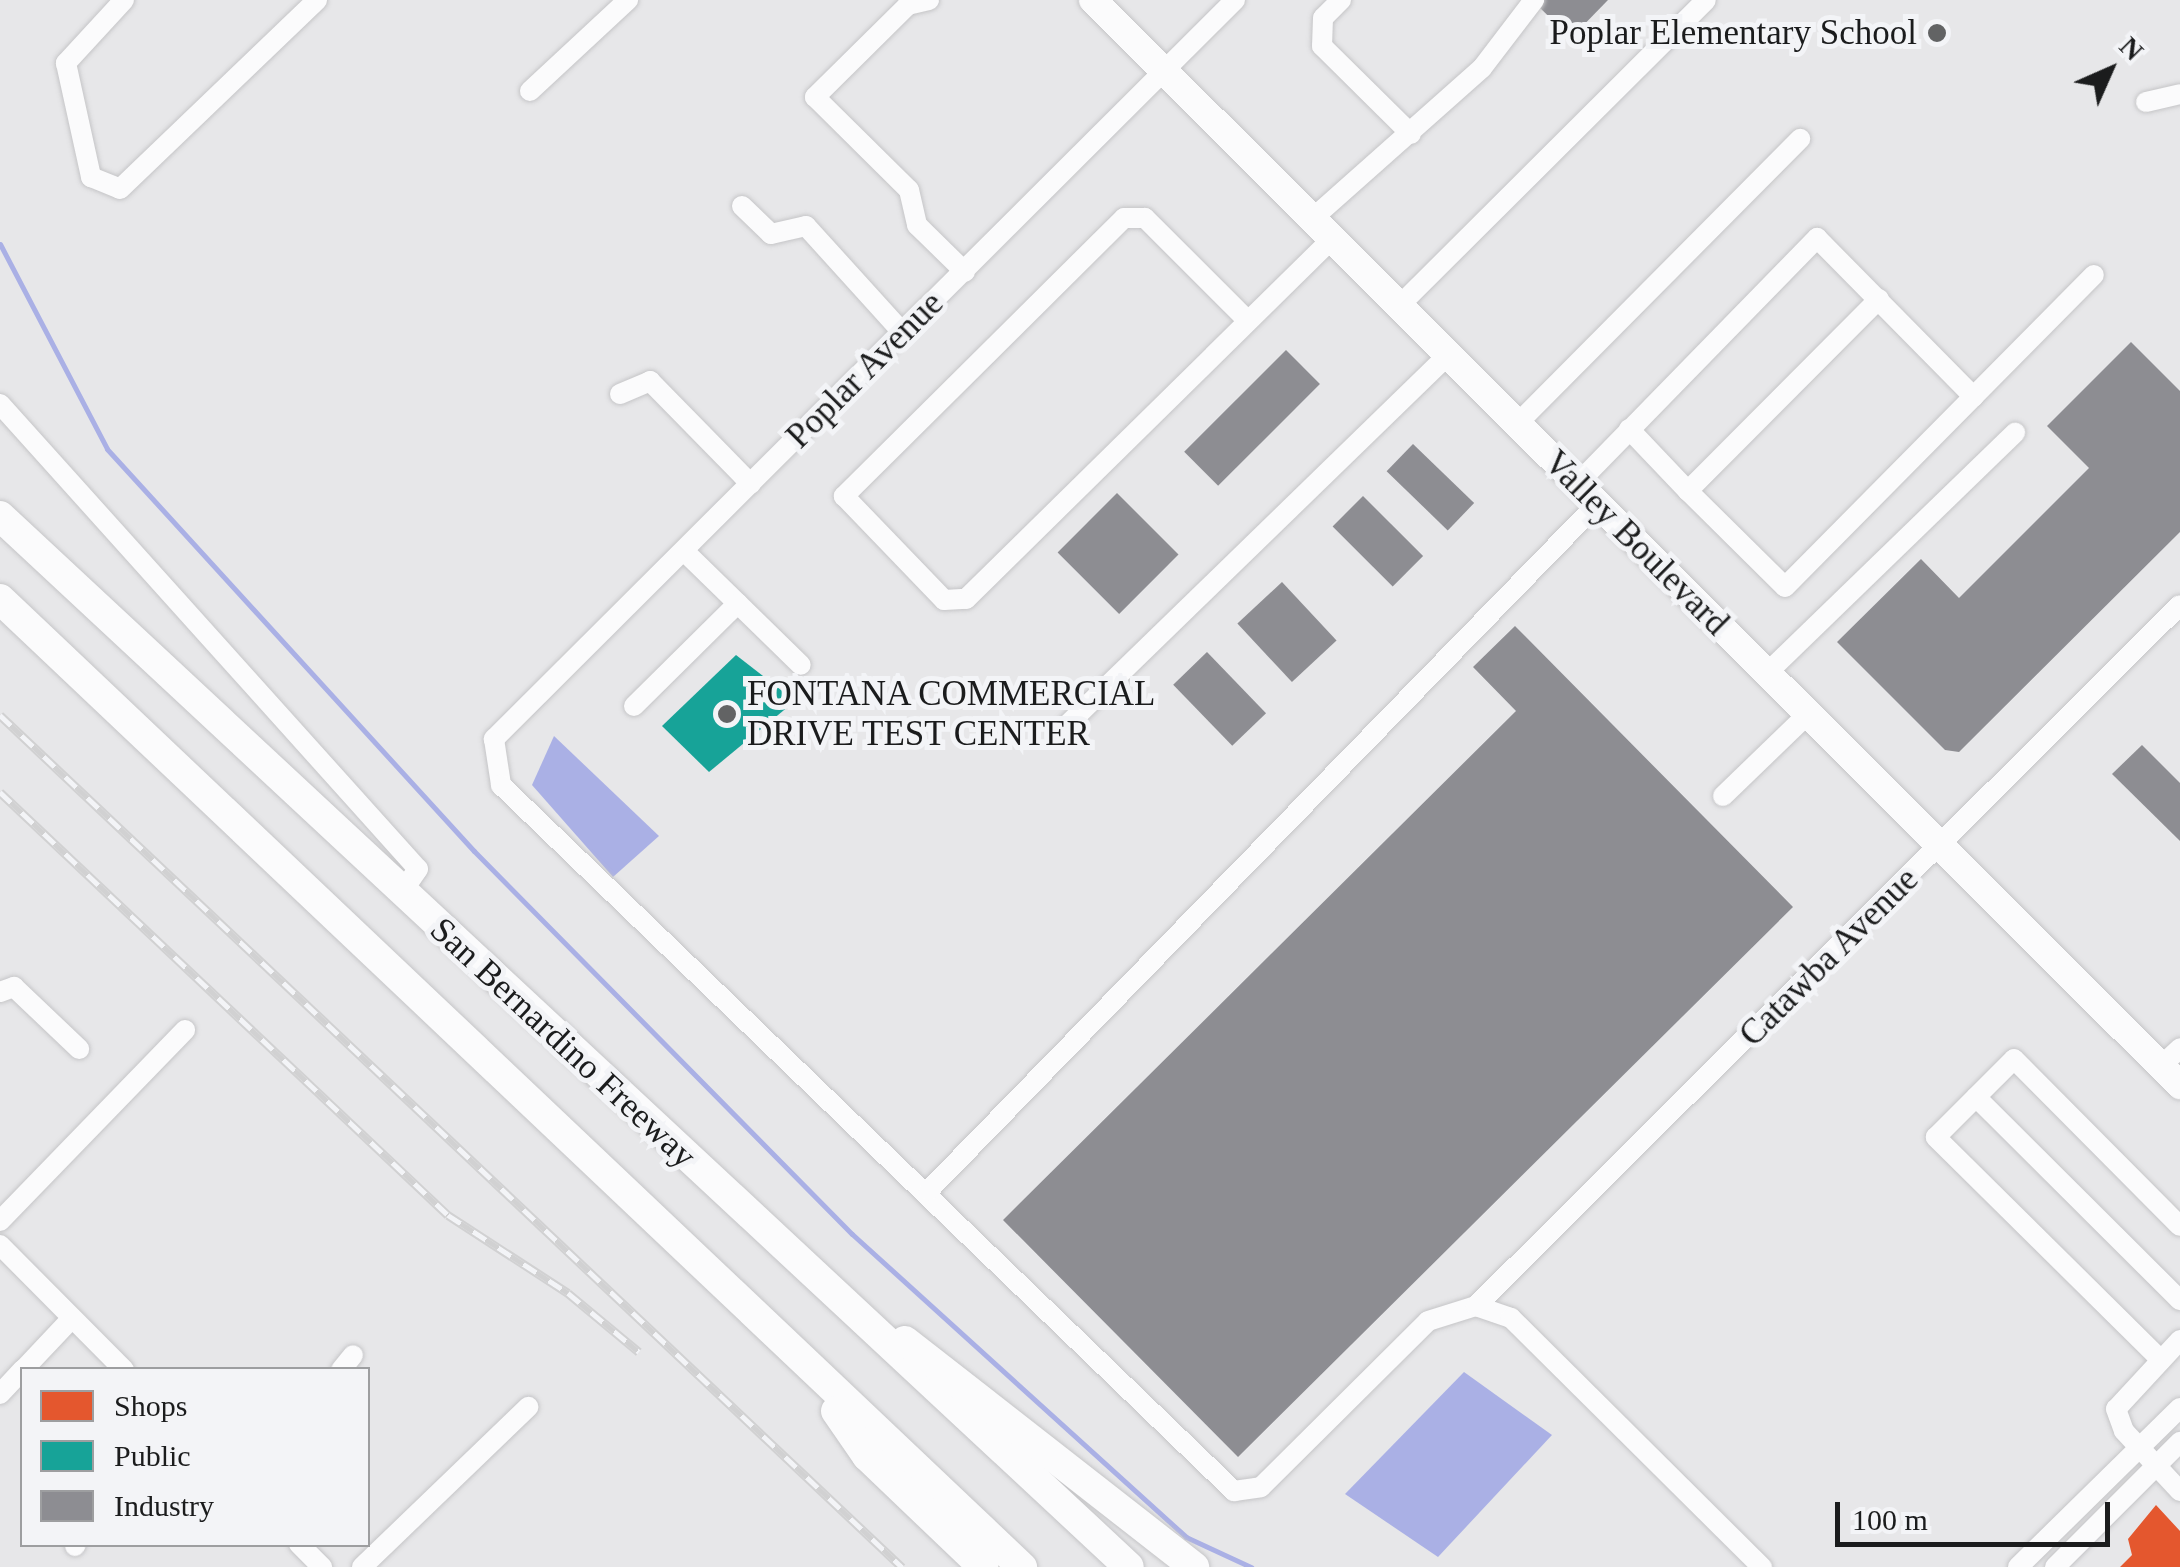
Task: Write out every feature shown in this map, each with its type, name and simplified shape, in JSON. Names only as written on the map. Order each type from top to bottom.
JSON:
[{"type":"highway","name":"San Bernardino Freeway","points":[[0,516],[1129,1567]]},
{"type":"highway","name":"San Bernardino Freeway","points":[[0,600],[1022,1567]]},
{"type":"highway","points":[[830,1292],[968,1382],[1194,1567]]},
{"type":"highway","points":[[800,1360],[867,1456],[983,1567]]},
{"type":"main road","name":"Valley Boulevard","points":[[1093,0],[1940,848],[2174,1066]]},
{"type":"street","points":[[124,0],[66,63],[91,178],[120,189],[317,0]]},
{"type":"street","points":[[530,91],[628,0]]},
{"type":"street","points":[[929,0],[908,5],[815,97],[909,190],[917,225],[965,272]]},
{"type":"street","name":"Poplar Avenue","points":[[929,1190],[501,785],[494,740],[1235,0]]},
{"type":"street","points":[[1342,0],[1323,18],[1322,46],[1411,134]]},
{"type":"street","points":[[1312,218],[1482,68],[1534,0]]},
{"type":"street","points":[[1399,306],[1706,0]]},
{"type":"street","points":[[2146,102],[2180,94]]},
{"type":"street","points":[[1517,424],[1800,138]]},
{"type":"street","points":[[742,206],[771,234],[806,226],[903,333]]},
{"type":"street","points":[[1248,321],[1146,218],[1124,218],[844,496],[944,600],[966,600],[1332,239]]},
{"type":"street","points":[[1762,1567],[1511,1318],[1476,1306],[1428,1321],[1270,1478],[1243,1493],[929,1190],[1587,494],[1629,429],[1818,238],[1974,396]]},
{"type":"street","points":[[1629,429],[1785,587],[2094,276]]},
{"type":"street","points":[[1688,491],[1879,299]]},
{"type":"street","points":[[1059,733],[1448,355]]},
{"type":"street","points":[[620,394],[650,381],[752,484]]},
{"type":"street","points":[[0,404],[418,869],[400,892]]},
{"type":"street","points":[[1766,674],[2014,433]]},
{"type":"street","points":[[684,551],[801,665]]},
{"type":"street","points":[[634,706],[738,604]]},
{"type":"street","name":"Catawba Avenue","points":[[1476,1306],[2180,605]]},
{"type":"street","points":[[1723,796],[1807,715]]},
{"type":"street","points":[[0,992],[14,987],[78,1049]]},
{"type":"street","points":[[0,1221],[185,1030]]},
{"type":"street","points":[[2161,1360],[1936,1137],[2014,1059],[2180,1226]]},
{"type":"street","points":[[1976,1097],[2180,1300]]},
{"type":"street","points":[[0,1246],[121,1367]]},
{"type":"street","points":[[26,1367],[72,1318]]},
{"type":"street","points":[[2180,1340],[2116,1409],[2139,1448],[2180,1492]]},
{"type":"street","points":[[0,1394],[20,1373]]},
{"type":"street","points":[[362,1567],[528,1406]]},
{"type":"street","points":[[2018,1567],[2139,1448],[2176,1428]]},
{"type":"street","points":[[2055,1567],[2156,1466],[2176,1428]]},
{"type":"street","points":[[302,1547],[322,1567]]},
{"type":"water","points":[[554,736],[659,836],[613,877],[532,785]]},
{"type":"water","points":[[1464,1372],[1552,1435],[1438,1557],[1345,1494]]},
{"type":"building: Shops","points":[[2156,1505],[2180,1531],[2180,1567],[2120,1567],[2132,1555],[2128,1539]]},
{"type":"building: Public","name":"FONTANA COMMERCIAL DRIVE TEST CENTER","points":[[736,655],[795,701],[709,772],[662,726]]},
{"type":"building: Industry","points":[[1543,0],[1608,0],[1571,38],[1538,6]]},
{"type":"building: Industry","points":[[2131,342],[2180,391],[2180,532],[1959,752],[1945,750],[1837,642],[1921,559],[1959,598],[2089,468],[2047,426]]},
{"type":"building: Industry","points":[[1286,350],[1320,384],[1218,486],[1184,452]]},
{"type":"building: Industry","points":[[1413,444],[1474,503],[1448,530],[1387,471]]},
{"type":"building: Industry","points":[[1117,493],[1179,555],[1119,614],[1058,552]]},
{"type":"building: Industry","points":[[1363,496],[1423,556],[1393,587],[1333,526]]},
{"type":"building: Industry","points":[[1282,582],[1337,641],[1292,682],[1237,624]]},
{"type":"building: Industry","points":[[1515,626],[1793,907],[1238,1457],[1003,1220],[1516,711],[1473,667]]},
{"type":"building: Industry","points":[[1207,652],[1266,713],[1232,746],[1173,685]]},
{"type":"building: Industry","points":[[2142,745],[2180,783],[2180,841],[2112,774]]},
{"type":"waterway","points":[[0,244],[107,449],[474,851],[852,1234],[1186,1537],[1251,1567]]},
{"type":"railway","points":[[0,715],[902,1567]]},
{"type":"railway","points":[[0,792],[448,1215],[568,1293],[639,1352]]},
{"type":"place","name":"Poplar Elementary School","points":[[1937,33]]},
{"type":"place","name":"FONTANA COMMERCIAL DRIVE TEST CENTER","points":[[727,714]]}]
